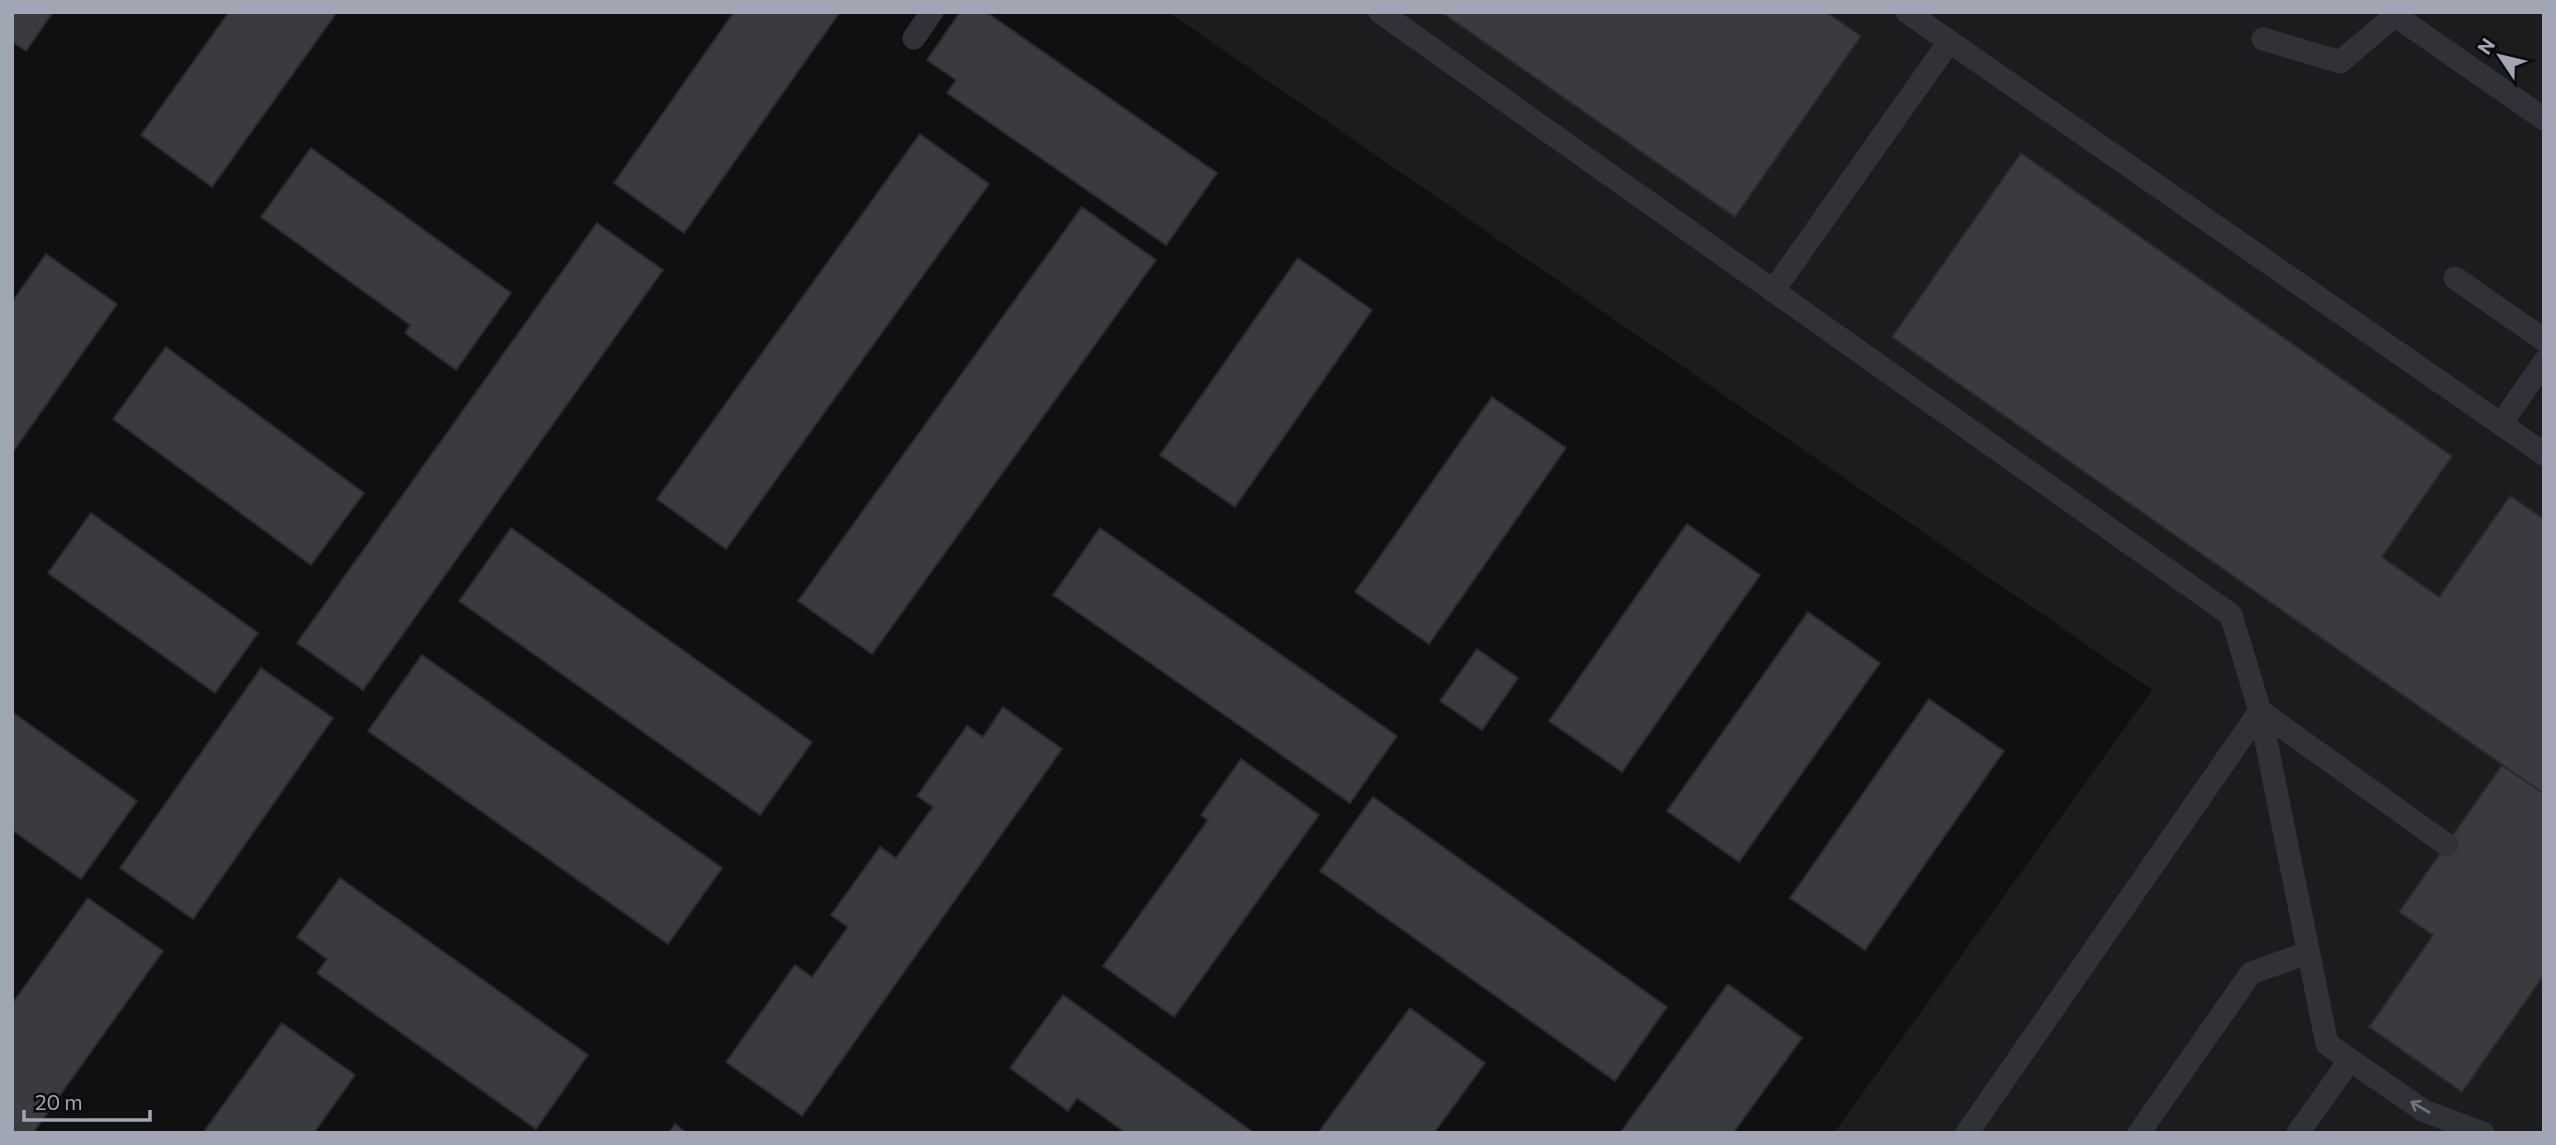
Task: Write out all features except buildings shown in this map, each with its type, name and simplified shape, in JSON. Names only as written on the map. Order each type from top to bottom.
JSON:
[{"type":"lane","points":[[914,38],[932,12]]},
{"type":"lane","points":[[1380,12],[2231,615],[2260,711],[2327,1044],[2424,1111],[2483,1133]]},
{"type":"lane","points":[[1907,12],[2542,451]]},
{"type":"lane","points":[[2263,39],[2340,62],[2398,14],[2544,120]]},
{"type":"lane","points":[[1773,290],[1950,42]]},
{"type":"lane","points":[[2455,278],[2544,340]]},
{"type":"lane","points":[[2501,424],[2544,362]]},
{"type":"lane","points":[[2260,711],[2446,845]]},
{"type":"lane","points":[[1967,1133],[2260,711]]},
{"type":"lane","points":[[2139,1133],[2251,973],[2307,953]]},
{"type":"lane","points":[[2298,1133],[2350,1060]]},
{"type":"shaded area","points":[[1168,12],[2544,12],[2544,1133],[1834,1133],[2152,690]]}]
